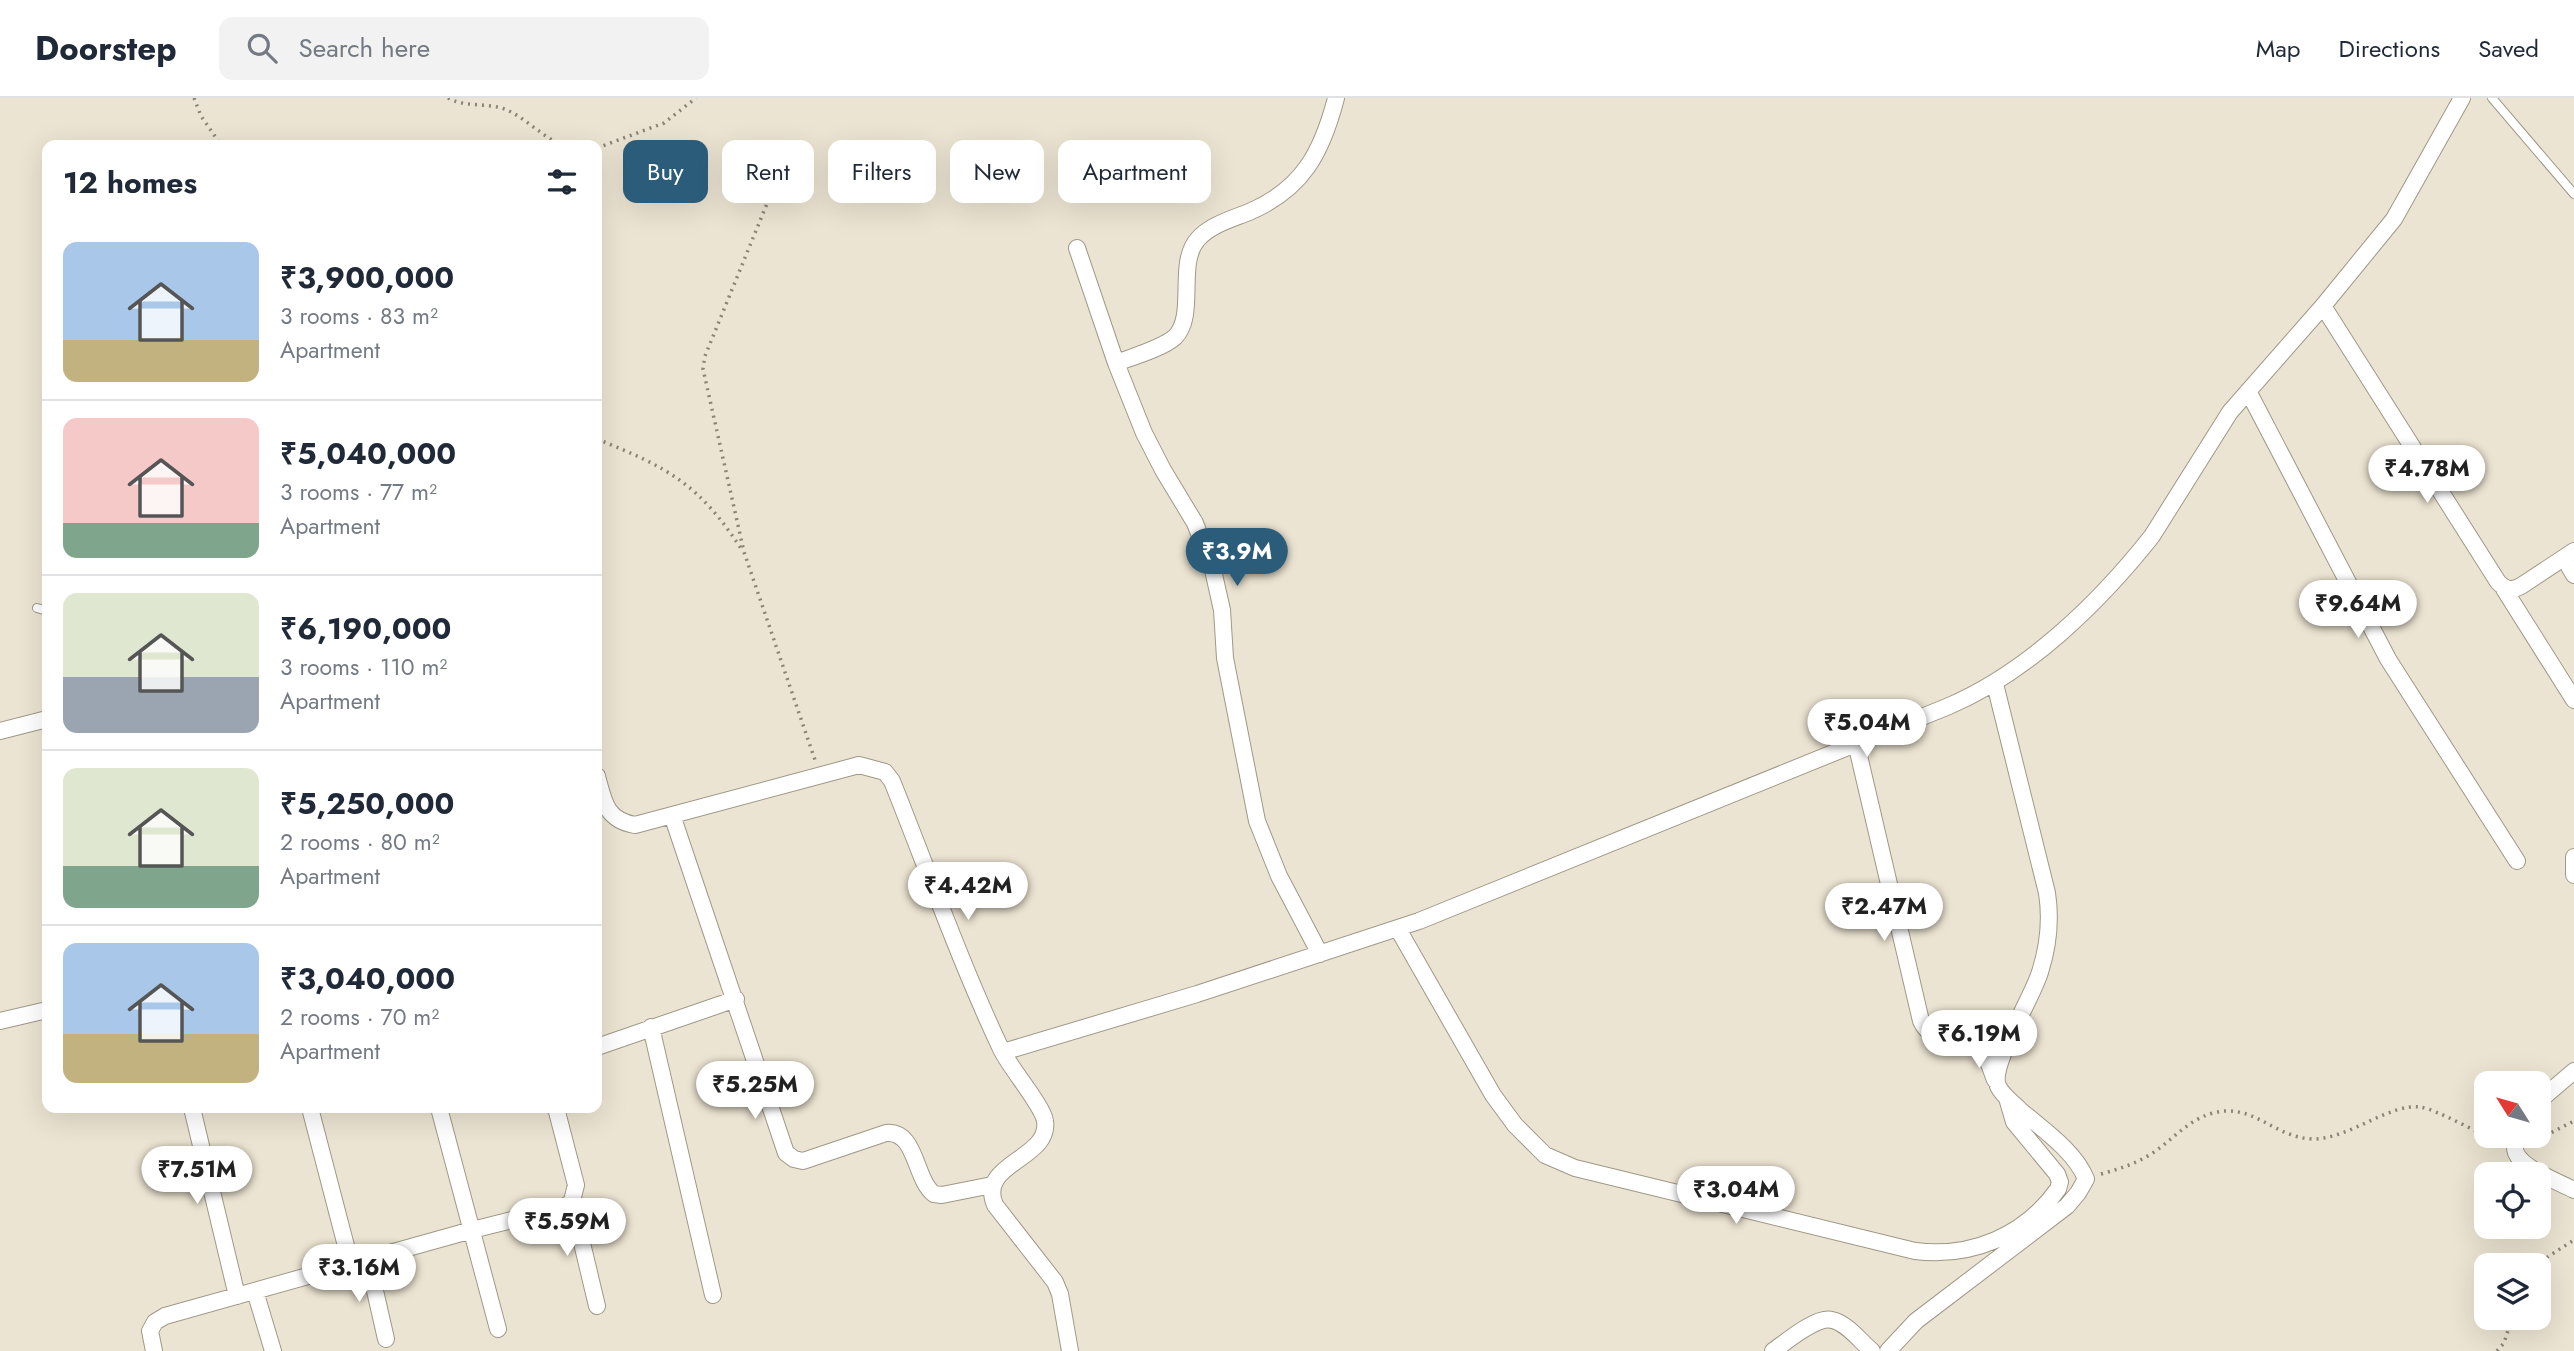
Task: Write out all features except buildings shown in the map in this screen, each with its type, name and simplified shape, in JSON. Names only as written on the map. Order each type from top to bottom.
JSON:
[{"type":"street","points":[[1116,363],[1168,342],[1176,336],[1184,315],[1189,262],[1195,241],[1215,227],[1270,203],[1292,187],[1324,138],[1336,98]]},
{"type":"street","points":[[1003,1052],[1398,929],[1949,706],[1995,684],[2047,645],[2137,555],[2152,536],[2218,429],[2394,219],[2462,98]]},
{"type":"street","points":[[1077,248],[1143,433],[1195,523],[1213,570],[1221,601],[1225,658],[1257,821],[1279,876],[1320,954]]},
{"type":"street","points":[[2323,306],[2574,700]]},
{"type":"street","points":[[2248,391],[2388,659],[2517,861]]},
{"type":"street","points":[[2504,589],[2513,590],[2521,586],[2569,554],[2574,575]]},
{"type":"street","points":[[1888,1351],[1916,1321],[2067,1206],[2086,1179],[2079,1164],[2003,1093],[1996,1079],[2000,1060],[2041,971],[2049,909],[1995,684]]},
{"type":"street","points":[[0,731],[42,720]]},
{"type":"street","points":[[1398,929],[1493,1095],[1532,1143],[1545,1154],[1575,1168],[1915,1251],[1959,1252],[1990,1244],[2014,1231],[2058,1189],[2060,1182],[2057,1174],[2014,1122],[1985,1055],[1976,1044],[1935,1036],[1924,1027],[1856,743]]},
{"type":"street","points":[[602,795],[612,815],[621,822],[635,825],[859,765],[885,772],[892,781],[1003,1052],[1046,1122],[1045,1134],[998,1177],[992,1185],[991,1195],[995,1205],[1055,1282],[1060,1294],[1070,1351]]},
{"type":"street","points":[[672,815],[786,1153],[803,1161],[896,1132],[903,1137],[924,1181],[934,1194],[942,1195],[992,1185]]},
{"type":"street","points":[[2574,857],[2574,875]]},
{"type":"street","points":[[602,1045],[736,999]]},
{"type":"street","points":[[0,1021],[42,1011]]},
{"type":"street","points":[[651,1027],[713,1295]]},
{"type":"street","points":[[2552,1090],[2574,1071]]},
{"type":"street","points":[[193,1113],[237,1296]]},
{"type":"street","points":[[311,1113],[351,1265]]},
{"type":"street","points":[[440,1113],[498,1329]]},
{"type":"street","points":[[557,1113],[576,1185],[572,1201],[597,1306]]},
{"type":"street","points":[[2519,1148],[2527,1164],[2574,1190]]},
{"type":"street","points":[[154,1351],[150,1331],[155,1322],[165,1316],[472,1230],[565,1207],[572,1201]]},
{"type":"street","points":[[368,1260],[386,1339]]},
{"type":"street","points":[[255,1292],[273,1351]]},
{"type":"street","points":[[1773,1351],[1822,1320],[1832,1320],[1842,1325],[1872,1351]]},
{"type":"lane","points":[[2492,98],[2574,194]]},
{"type":"lane","points":[[37,608],[42,610]]},
{"type":"path","points":[[194,98],[201,116],[217,140]]},
{"type":"path","points":[[448,98],[457,103],[509,111],[551,140]]},
{"type":"path","points":[[602,146],[664,123],[696,98]]},
{"type":"path","points":[[767,203],[705,356],[704,369],[744,552],[821,775]]},
{"type":"path","points":[[602,441],[656,464],[676,476],[715,512],[744,552]]},
{"type":"path","points":[[2086,1179],[2126,1167],[2151,1154],[2202,1117],[2228,1111],[2248,1113],[2289,1135],[2324,1139],[2399,1110],[2420,1107],[2474,1127]]},
{"type":"path","points":[[2552,1129],[2574,1121]]},
{"type":"path","points":[[2551,1255],[2574,1240]]},
{"type":"path","points":[[2497,1351],[2504,1343],[2508,1330]]}]
